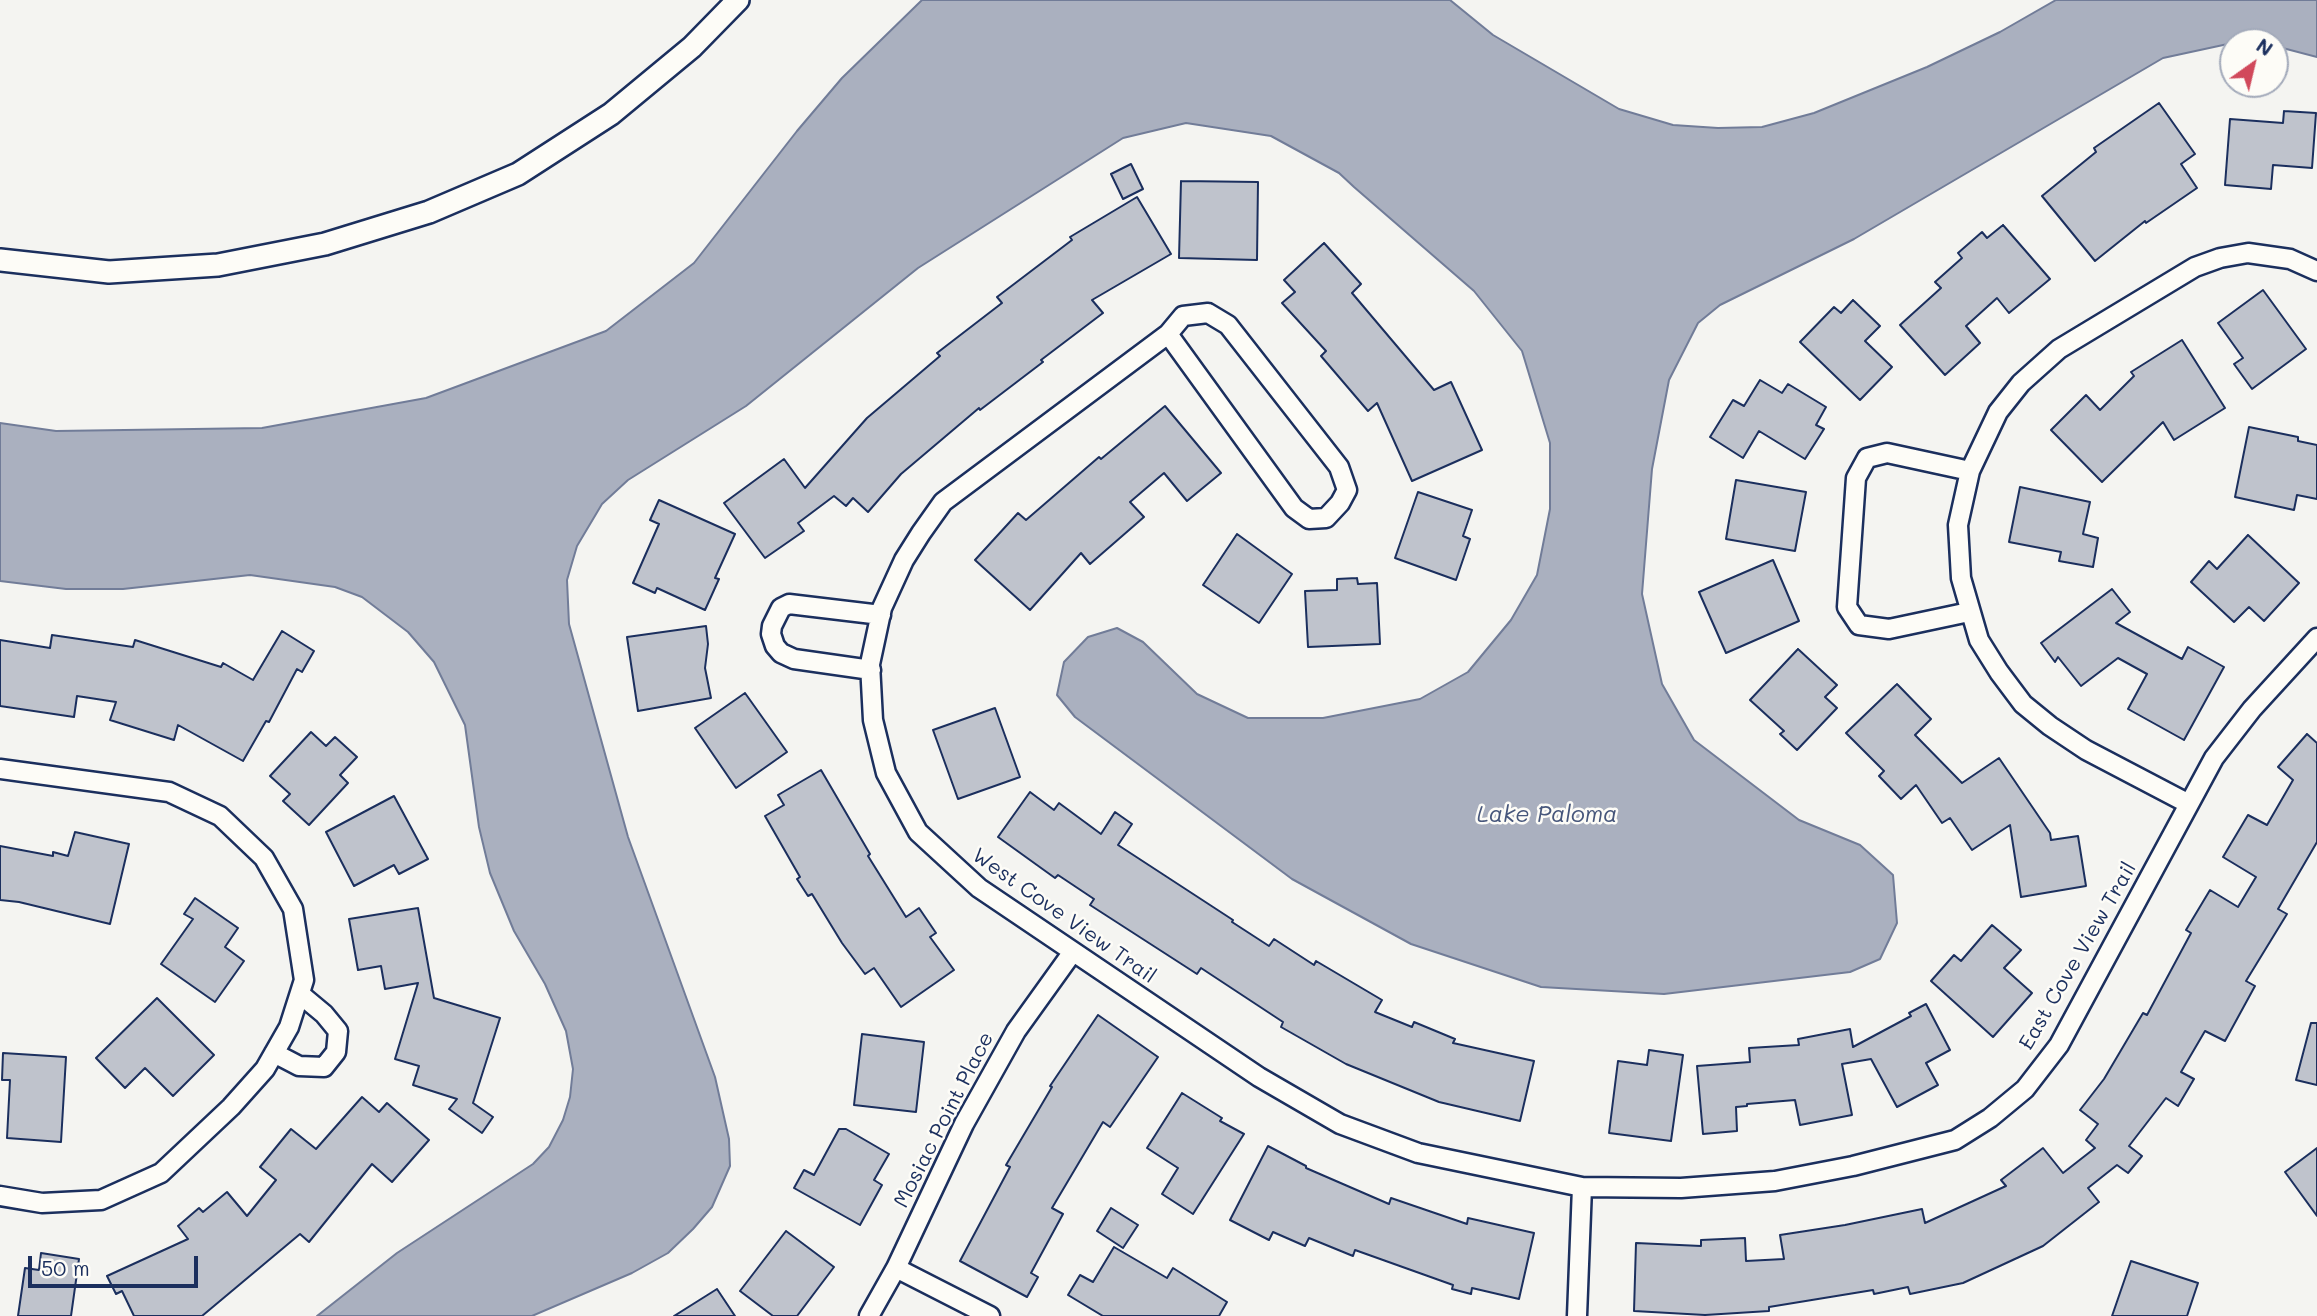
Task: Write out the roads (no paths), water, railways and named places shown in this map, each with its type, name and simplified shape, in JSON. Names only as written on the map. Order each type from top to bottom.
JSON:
[{"type":"street","points":[[0,260],[109,272],[218,265],[326,244],[429,212],[518,174],[611,114],[692,47],[738,0]]},
{"type":"street","points":[[2189,804],[2087,750],[2050,726],[2023,704],[1999,673],[1979,640],[1961,578],[1958,525],[1970,471],[1998,412],[2021,383],[2059,349],[2195,267],[2248,253],[2290,259],[2317,271]]},
{"type":"street","name":"West Cove View Trail","points":[[1168,334],[1294,508],[1309,519],[1326,518],[1340,503],[1347,490],[1339,467],[1228,325],[1208,313],[1184,316],[1168,334],[943,502],[904,560],[881,615],[871,670],[873,720],[886,773],[918,832],[979,888],[1259,1077],[1340,1124],[1418,1153],[1582,1186]]},
{"type":"street","points":[[1969,612],[1889,629],[1858,625],[1847,607],[1856,478],[1867,458],[1887,453],[1970,471]]},
{"type":"street","points":[[871,670],[794,659],[781,653],[775,646],[771,634],[772,626],[774,617],[781,608],[789,604],[881,615]]},
{"type":"street","name":"East Cove View Trail","points":[[1582,1186],[1681,1188],[1775,1181],[1853,1166],[1955,1140],[1990,1118],[2025,1089],[2059,1045],[2214,758],[2252,709],[2317,638]]},
{"type":"street","points":[[0,769],[169,792],[220,816],[264,858],[293,909],[302,987],[289,1027],[265,1069],[232,1107],[161,1173],[101,1200],[42,1203],[0,1196]]},
{"type":"street","name":"Mosiac Point Place","points":[[869,1316],[896,1268],[964,1124],[1016,1031],[1072,953]]},
{"type":"street","points":[[274,1053],[299,1066],[324,1067],[336,1052],[338,1031],[302,987]]},
{"type":"street","points":[[1577,1316],[1582,1186]]},
{"type":"street","points":[[896,1268],[990,1316]]},
{"type":"water","name":"Lake Paloma","points":[[922,0],[1450,0],[1493,35],[1619,109],[1673,125],[1762,127],[1814,113],[1927,67],[2000,32],[2056,0],[2317,0],[2317,57],[2289,50],[2289,28],[2219,28],[2219,46],[2163,58],[1854,239],[1720,305],[1698,323],[1669,380],[1652,469],[1642,594],[1662,684],[1694,740],[1799,820],[1860,845],[1893,875],[1897,923],[1880,959],[1850,972],[1664,994],[1541,987],[1411,944],[1292,879],[1075,717],[1057,695],[1064,662],[1088,637],[1117,628],[1143,642],[1197,694],[1248,718],[1323,718],[1420,699],[1468,672],[1511,620],[1537,575],[1550,509],[1550,443],[1522,351],[1474,291],[1339,173],[1271,136],[1186,123],[1123,138],[918,268],[746,406],[628,480],[602,504],[577,546],[567,580],[569,624],[628,837],[715,1077],[729,1139],[730,1166],[712,1207],[668,1253],[632,1273],[532,1316],[317,1316],[397,1253],[533,1164],[549,1147],[563,1120],[570,1097],[573,1069],[566,1031],[545,984],[514,931],[490,873],[479,827],[465,725],[434,662],[408,632],[362,597],[335,587],[250,575],[123,589],[66,589],[0,581],[0,423],[56,431],[262,428],[426,398],[606,331],[694,263],[842,78]]}]
